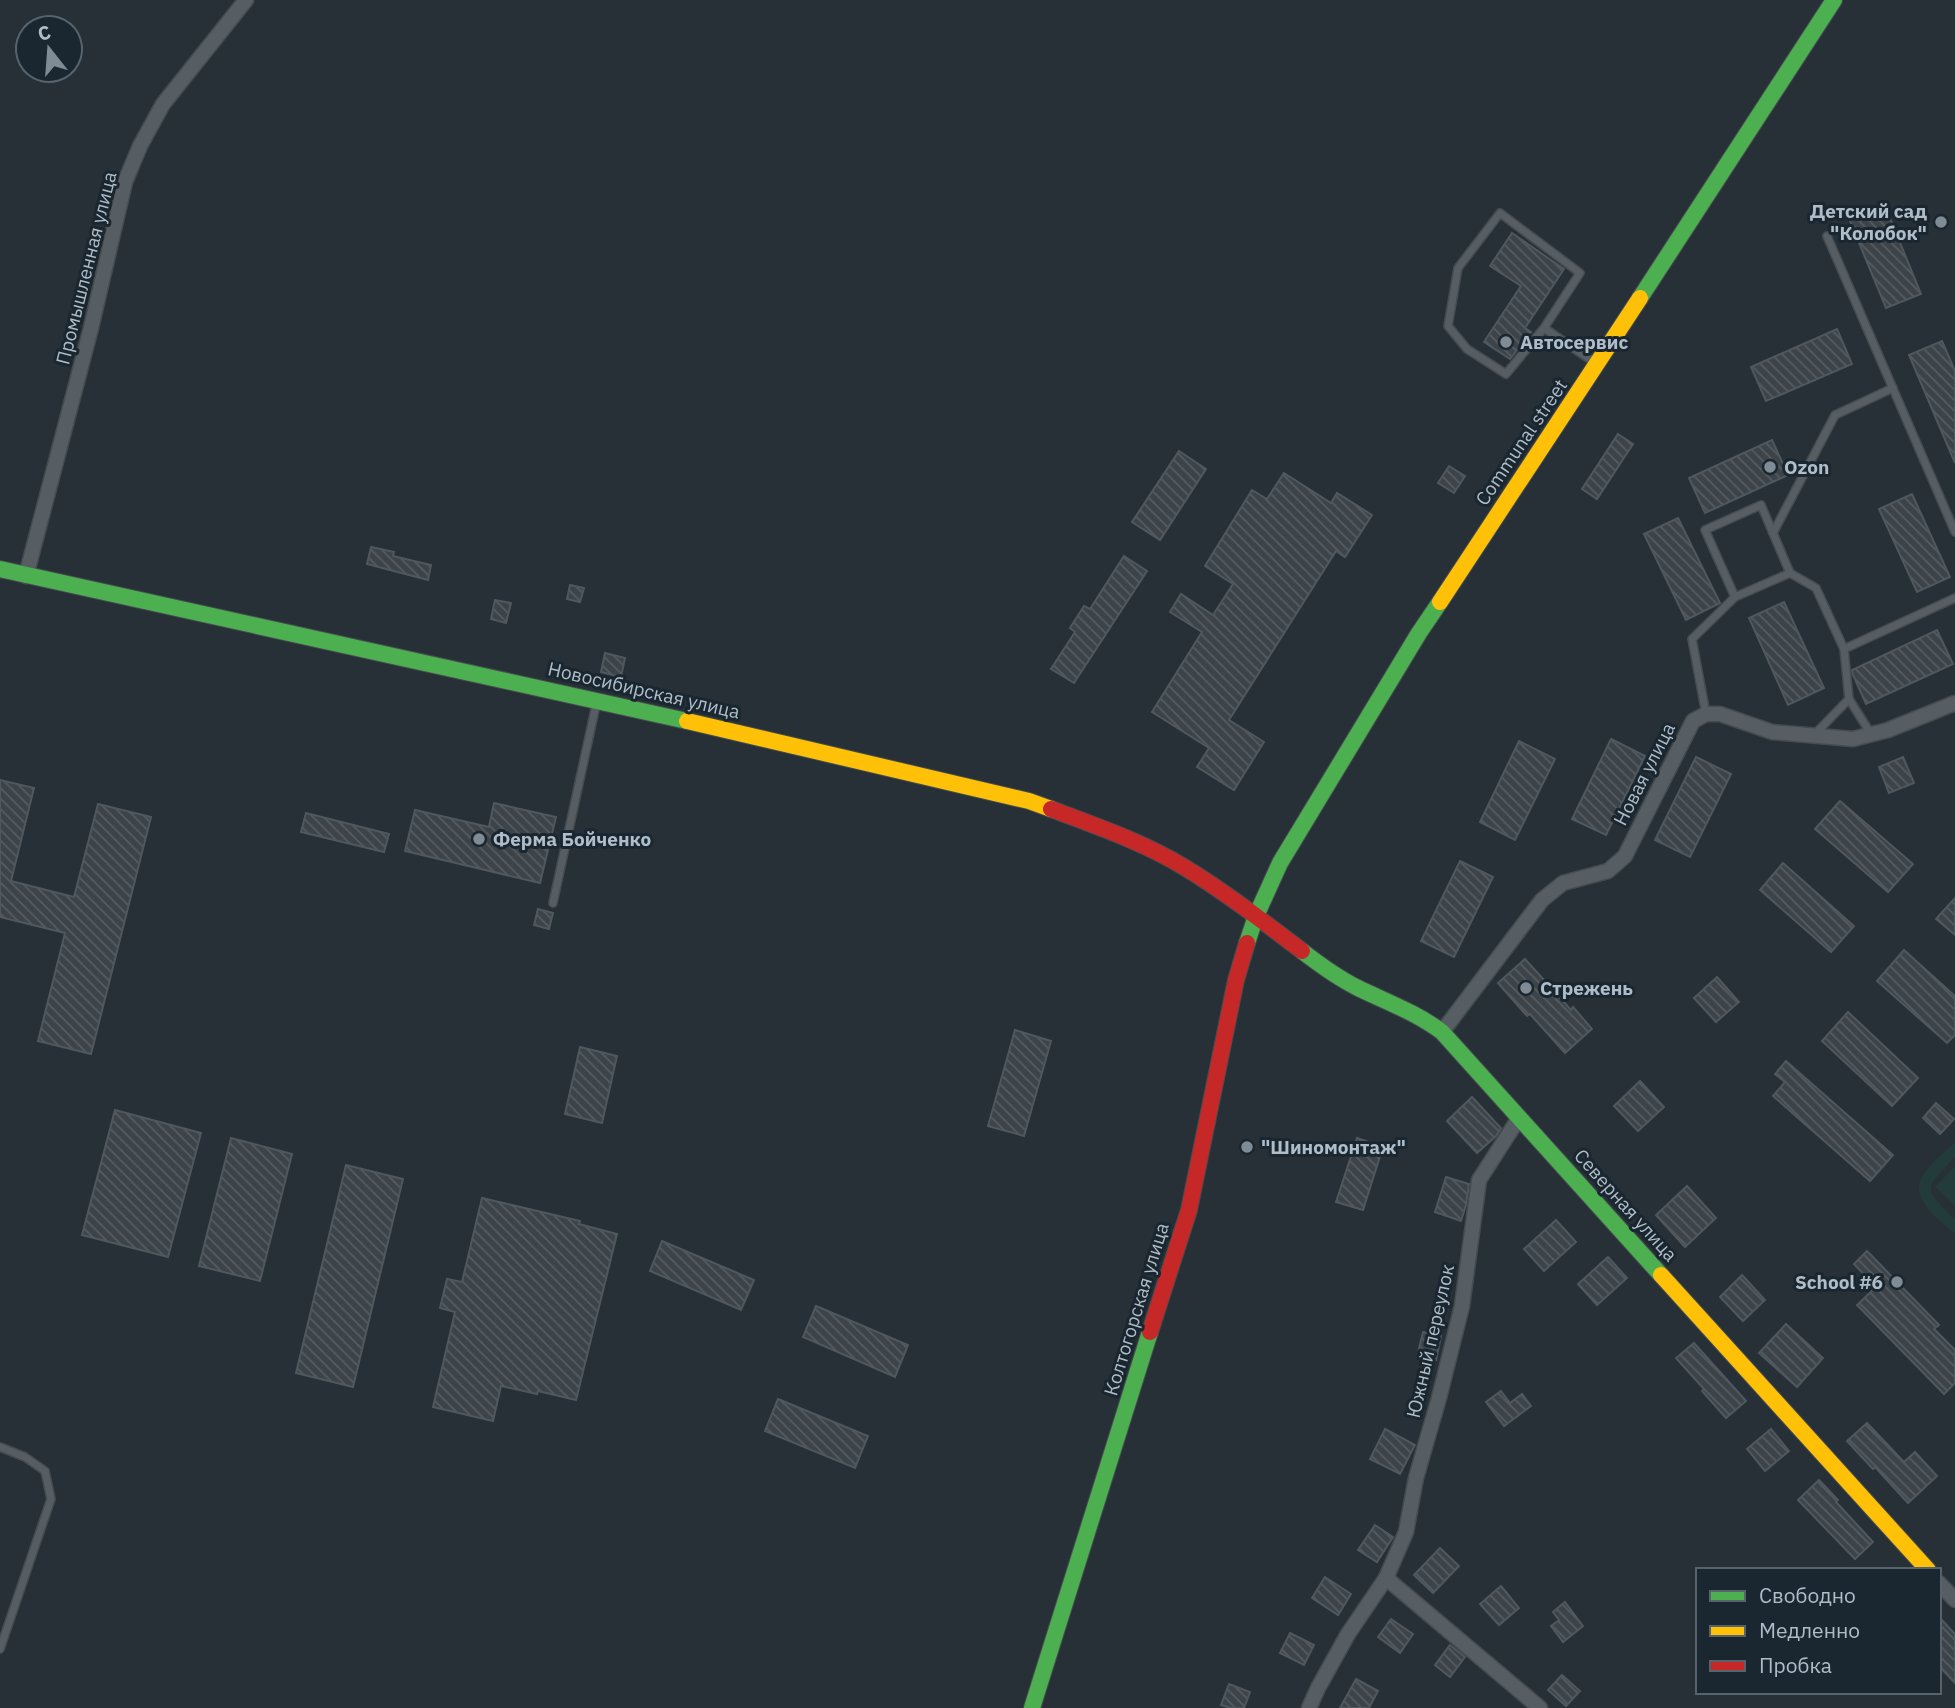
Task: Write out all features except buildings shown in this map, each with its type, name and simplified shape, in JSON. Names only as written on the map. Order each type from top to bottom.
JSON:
[{"type":"street","name":"Промышленная улица","points":[[26,576],[125,182],[163,104],[246,0]]},
{"type":"street","name":"Communal street","points":[[1256,916],[1280,863],[1419,633],[1598,365],[1834,0]]},
{"type":"street","name":"Новосибирская улица","points":[[0,569],[597,701],[1029,801],[1130,839],[1183,866],[1256,916]]},
{"type":"street","points":[[1706,714],[1720,714],[1772,732],[1853,739],[1888,730],[1955,703]]},
{"type":"street","name":"Новая улица","points":[[1442,1032],[1542,900],[1563,883],[1608,871],[1625,856],[1693,721],[1706,714]]},
{"type":"street","name":"Северная улица","points":[[1256,916],[1323,967],[1355,986],[1427,1021],[1442,1032],[1926,1568]]},
{"type":"street","name":"Колтогорская улица","points":[[1032,1708],[1189,1210],[1236,980],[1256,916]]},
{"type":"street","name":"Южный переулок","points":[[1309,1708],[1348,1634],[1386,1578],[1406,1532],[1416,1478],[1462,1306],[1479,1180],[1519,1118]]},
{"type":"street","points":[[1386,1578],[1540,1708]]},
{"type":"street","points":[[1941,1585],[1955,1600]]},
{"type":"lane","points":[[1500,213],[1580,272],[1544,328],[1506,374],[1467,349],[1448,326],[1458,268],[1500,213]]},
{"type":"lane","points":[[1827,236],[1955,532]]},
{"type":"lane","points":[[1544,328],[1598,365]]},
{"type":"lane","points":[[1773,533],[1835,415],[1893,388]]},
{"type":"lane","points":[[1735,597],[1705,530],[1760,505],[1790,573],[1816,588],[1844,649],[1849,699],[1872,734]]},
{"type":"lane","points":[[1706,714],[1692,639],[1735,597],[1790,573]]},
{"type":"lane","points":[[1844,649],[1955,598]]},
{"type":"lane","points":[[1813,736],[1849,699]]},
{"type":"lane","points":[[553,903],[597,701]]},
{"type":"lane","points":[[0,1447],[25,1457],[45,1471],[51,1499],[0,1649]]},
{"type":"green space","points":[[1955,1142],[1955,1157],[1937,1176],[1931,1188],[1932,1194],[1955,1219],[1955,1234],[1928,1208],[1923,1201],[1919,1184],[1930,1166]]},
{"type":"green space","points":[[1955,1166],[1955,1206],[1935,1187]]},
{"type":"traffic: fast","points":[[1640,298],[1834,0]]},
{"type":"traffic: fast","points":[[0,569],[687,721]]},
{"type":"traffic: fast","points":[[1247,943],[1280,863],[1440,602]]},
{"type":"traffic: fast","points":[[1302,951],[1343,980],[1412,1013],[1442,1032],[1661,1275]]},
{"type":"traffic: fast","points":[[1032,1708],[1150,1332]]},
{"type":"traffic: slow","points":[[1440,602],[1640,298]]},
{"type":"traffic: slow","points":[[687,721],[1029,801],[1051,809]]},
{"type":"traffic: slow","points":[[1661,1275],[1926,1568]]},
{"type":"traffic: jam","points":[[1051,809],[1119,835],[1168,858],[1229,897],[1302,951]]},
{"type":"traffic: jam","points":[[1150,1332],[1189,1210],[1236,980],[1247,943]]},
{"type":"place","name":"Детский сад \"Колобок\"","points":[[1941,222]]},
{"type":"place","name":"Автосервис","points":[[1506,342]]},
{"type":"place","name":"Ozon","points":[[1770,467]]},
{"type":"place","name":"Ферма Бойченко","points":[[479,839]]},
{"type":"place","name":"Стрежень","points":[[1526,988]]},
{"type":"place","name":"\"Шиномонтаж\"","points":[[1247,1147]]},
{"type":"place","name":"School #6","points":[[1897,1282]]}]
